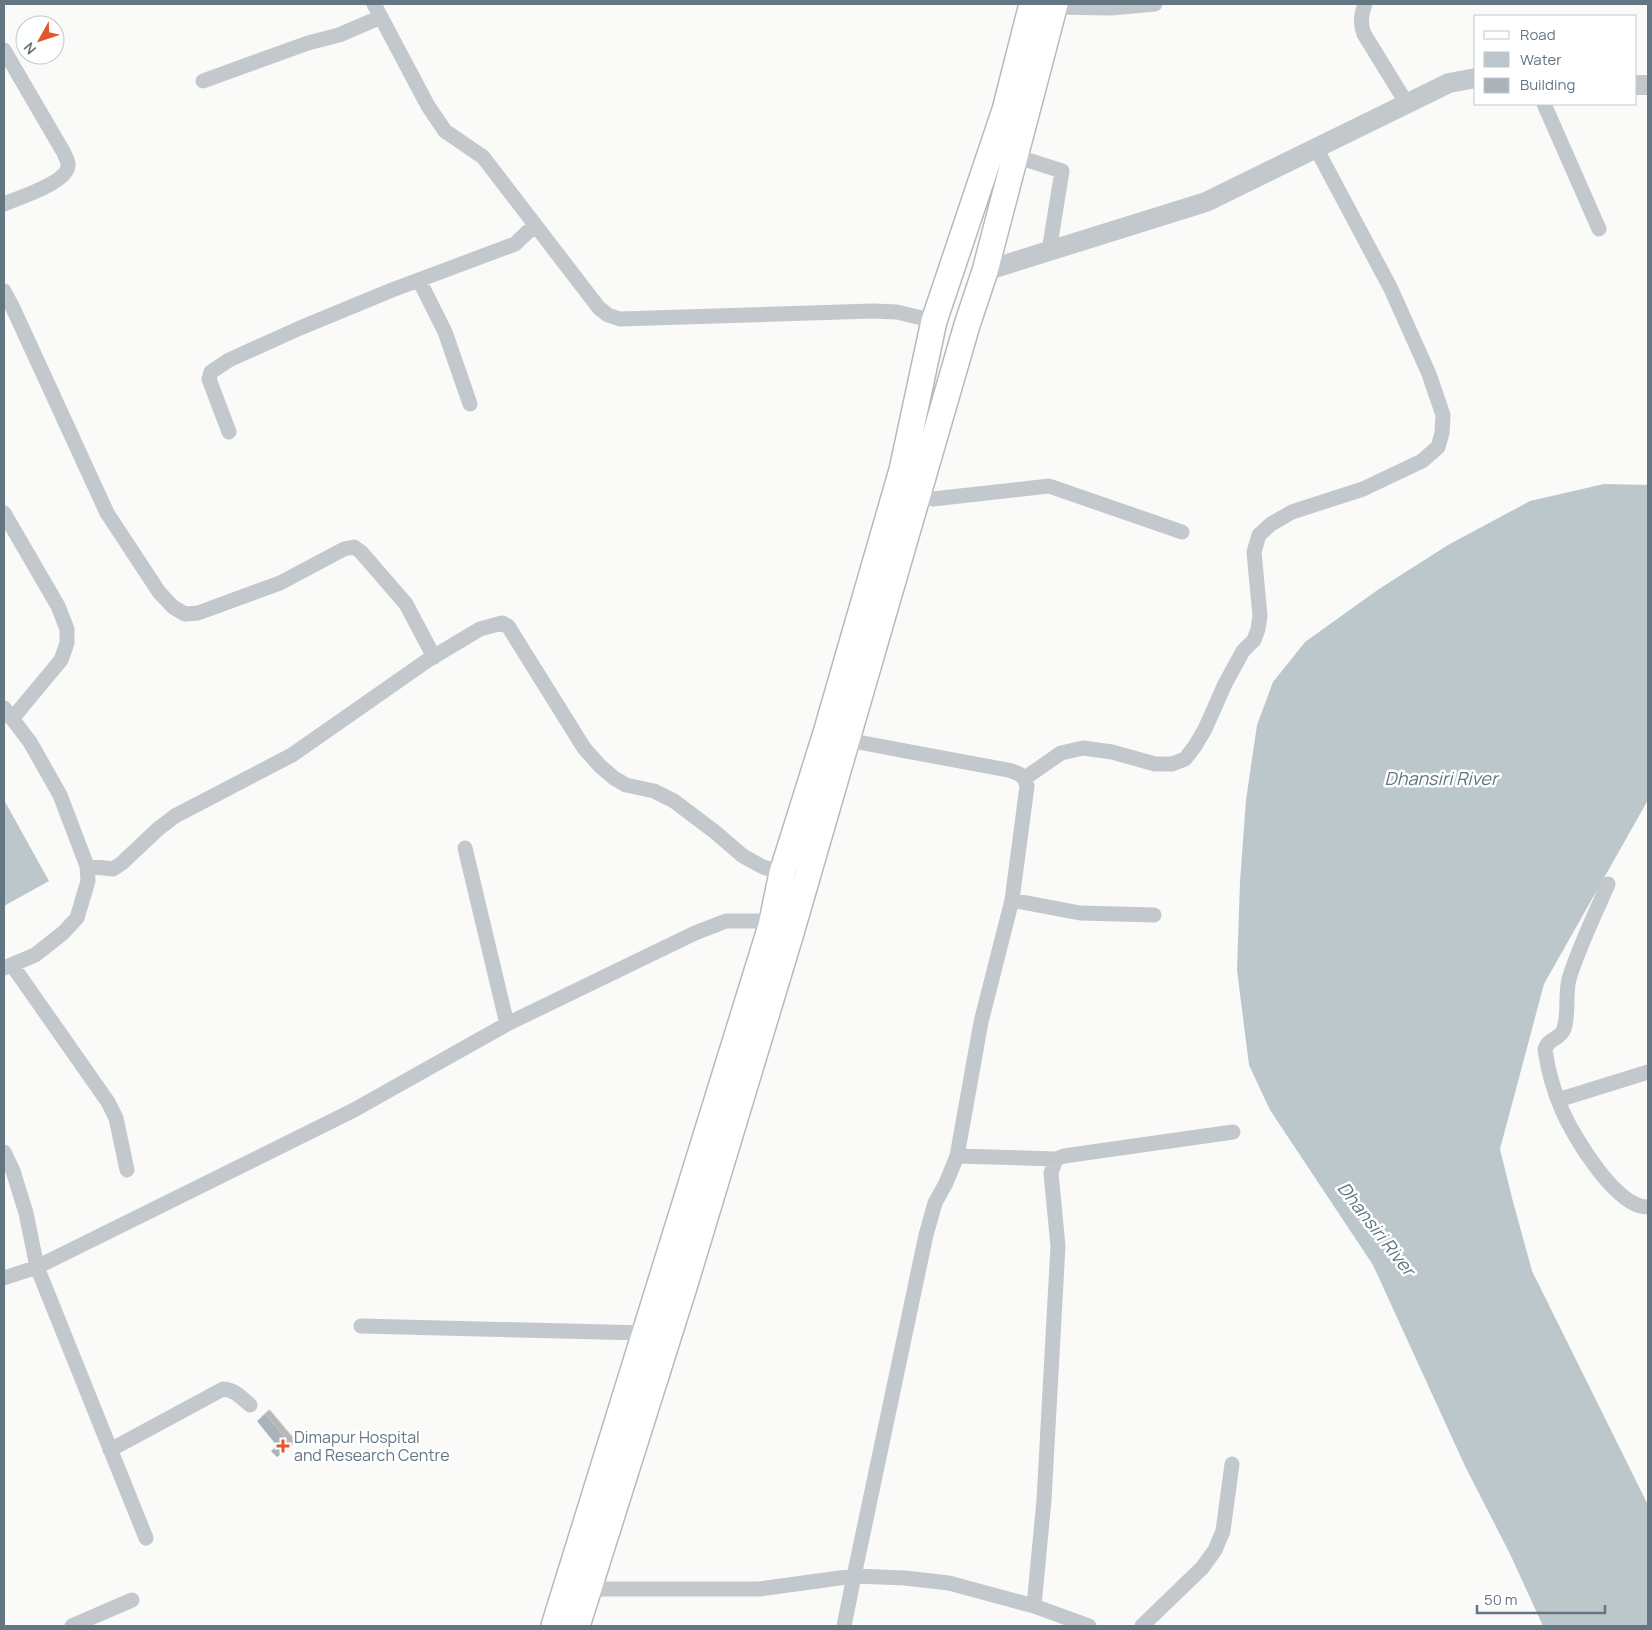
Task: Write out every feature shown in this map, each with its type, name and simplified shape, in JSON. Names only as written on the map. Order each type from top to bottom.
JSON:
[{"type":"main road","points":[[577,1626],[690,1266],[847,740],[984,271],[1015,156],[1047,5]]},
{"type":"main road","points":[[554,1626],[771,926],[782,873],[826,732],[902,470],[934,321],[1005,110],[1047,5]]},
{"type":"street","points":[[1047,5],[1111,8],[1155,4]]},
{"type":"street","points":[[1365,4],[1361,17],[1361,26],[1364,34],[1407,104]]},
{"type":"street","points":[[203,81],[308,43],[340,35],[378,10],[428,106],[445,131],[483,157],[599,308],[608,316],[620,319],[873,311],[897,312],[934,321]]},
{"type":"street","points":[[4,50],[64,153],[68,164],[63,176],[54,182],[4,204]]},
{"type":"street","points":[[984,271],[1206,202],[1449,83],[1474,78]]},
{"type":"street","points":[[1544,105],[1598,229]]},
{"type":"street","points":[[1025,778],[1061,753],[1083,748],[1112,752],[1154,764],[1172,764],[1185,759],[1196,746],[1224,684],[1243,651],[1254,640],[1258,628],[1260,616],[1254,552],[1259,535],[1271,524],[1292,512],[1363,489],[1422,461],[1438,447],[1442,433],[1443,415],[1429,374],[1391,289],[1316,148]]},
{"type":"street","points":[[1015,156],[1062,171],[1049,251]]},
{"type":"street","points":[[229,432],[209,379],[214,368],[300,328],[515,244],[535,225]]},
{"type":"street","points":[[419,280],[448,340],[470,404]]},
{"type":"street","points":[[4,291],[107,512],[159,592],[173,607],[185,614],[198,613],[280,583],[344,549],[354,547],[361,552],[406,604],[434,657]]},
{"type":"street","points":[[918,496],[939,499],[1049,486],[1182,532]]},
{"type":"street","points":[[4,513],[58,606],[67,629],[67,643],[61,660],[8,713],[30,742],[60,795],[87,866],[88,881],[77,918],[63,933],[35,955],[8,966],[108,1102],[116,1118],[127,1170]]},
{"type":"street","points":[[87,866],[113,868],[122,863],[175,816],[292,755],[428,660],[480,629],[502,622],[508,626],[584,748],[607,772],[626,785],[654,791],[674,801],[743,856],[763,867],[782,873]]},
{"type":"street","points":[[844,1626],[926,1235],[935,1203],[957,1156],[981,1022],[1012,900],[1027,797],[1025,778],[1018,773],[847,740]]},
{"type":"street","points":[[466,848],[507,1024]]},
{"type":"street","points":[[1608,884],[1576,957],[1569,982],[1564,1028],[1560,1036],[1546,1044],[1545,1050],[1561,1109],[1578,1140],[1613,1188],[1628,1202],[1646,1211]]},
{"type":"street","points":[[1012,900],[1061,911],[1154,915]]},
{"type":"street","points":[[4,1278],[37,1268],[354,1110],[507,1024],[695,933],[726,921],[758,921],[771,926]]},
{"type":"street","points":[[1558,1100],[1648,1072]]},
{"type":"street","points":[[957,1156],[1056,1159],[1064,1156],[1233,1132]]},
{"type":"street","points":[[4,1152],[26,1213],[37,1268],[146,1538]]},
{"type":"street","points":[[1034,1606],[1044,1500],[1058,1246],[1051,1172],[1056,1159]]},
{"type":"street","points":[[361,1326],[645,1333]]},
{"type":"street","points":[[110,1450],[223,1388],[237,1393],[250,1405]]},
{"type":"street","points":[[1142,1626],[1202,1568],[1216,1550],[1223,1531],[1232,1464]]},
{"type":"street","points":[[588,1589],[759,1589],[854,1576],[905,1578],[949,1583],[1034,1606],[1089,1626]]},
{"type":"street","points":[[72,1626],[132,1600]]},
{"type":"water","name":"Dhansiri River","points":[[1604,484],[1648,485],[1648,800],[1544,984],[1500,1149],[1532,1271],[1648,1505],[1648,1626],[1543,1626],[1510,1554],[1465,1466],[1373,1265],[1270,1110],[1249,1065],[1237,970],[1240,882],[1246,800],[1257,725],[1273,682],[1305,642],[1379,589],[1448,545],[1530,501]]},
{"type":"water","points":[[4,800],[49,881],[4,906]]},
{"type":"building","points":[[265,1414],[292,1446],[277,1457],[271,1451],[277,1446],[257,1421]]},
{"type":"place","name":"Dimapur Hospital and Research Centre","points":[[283,1446]]}]
